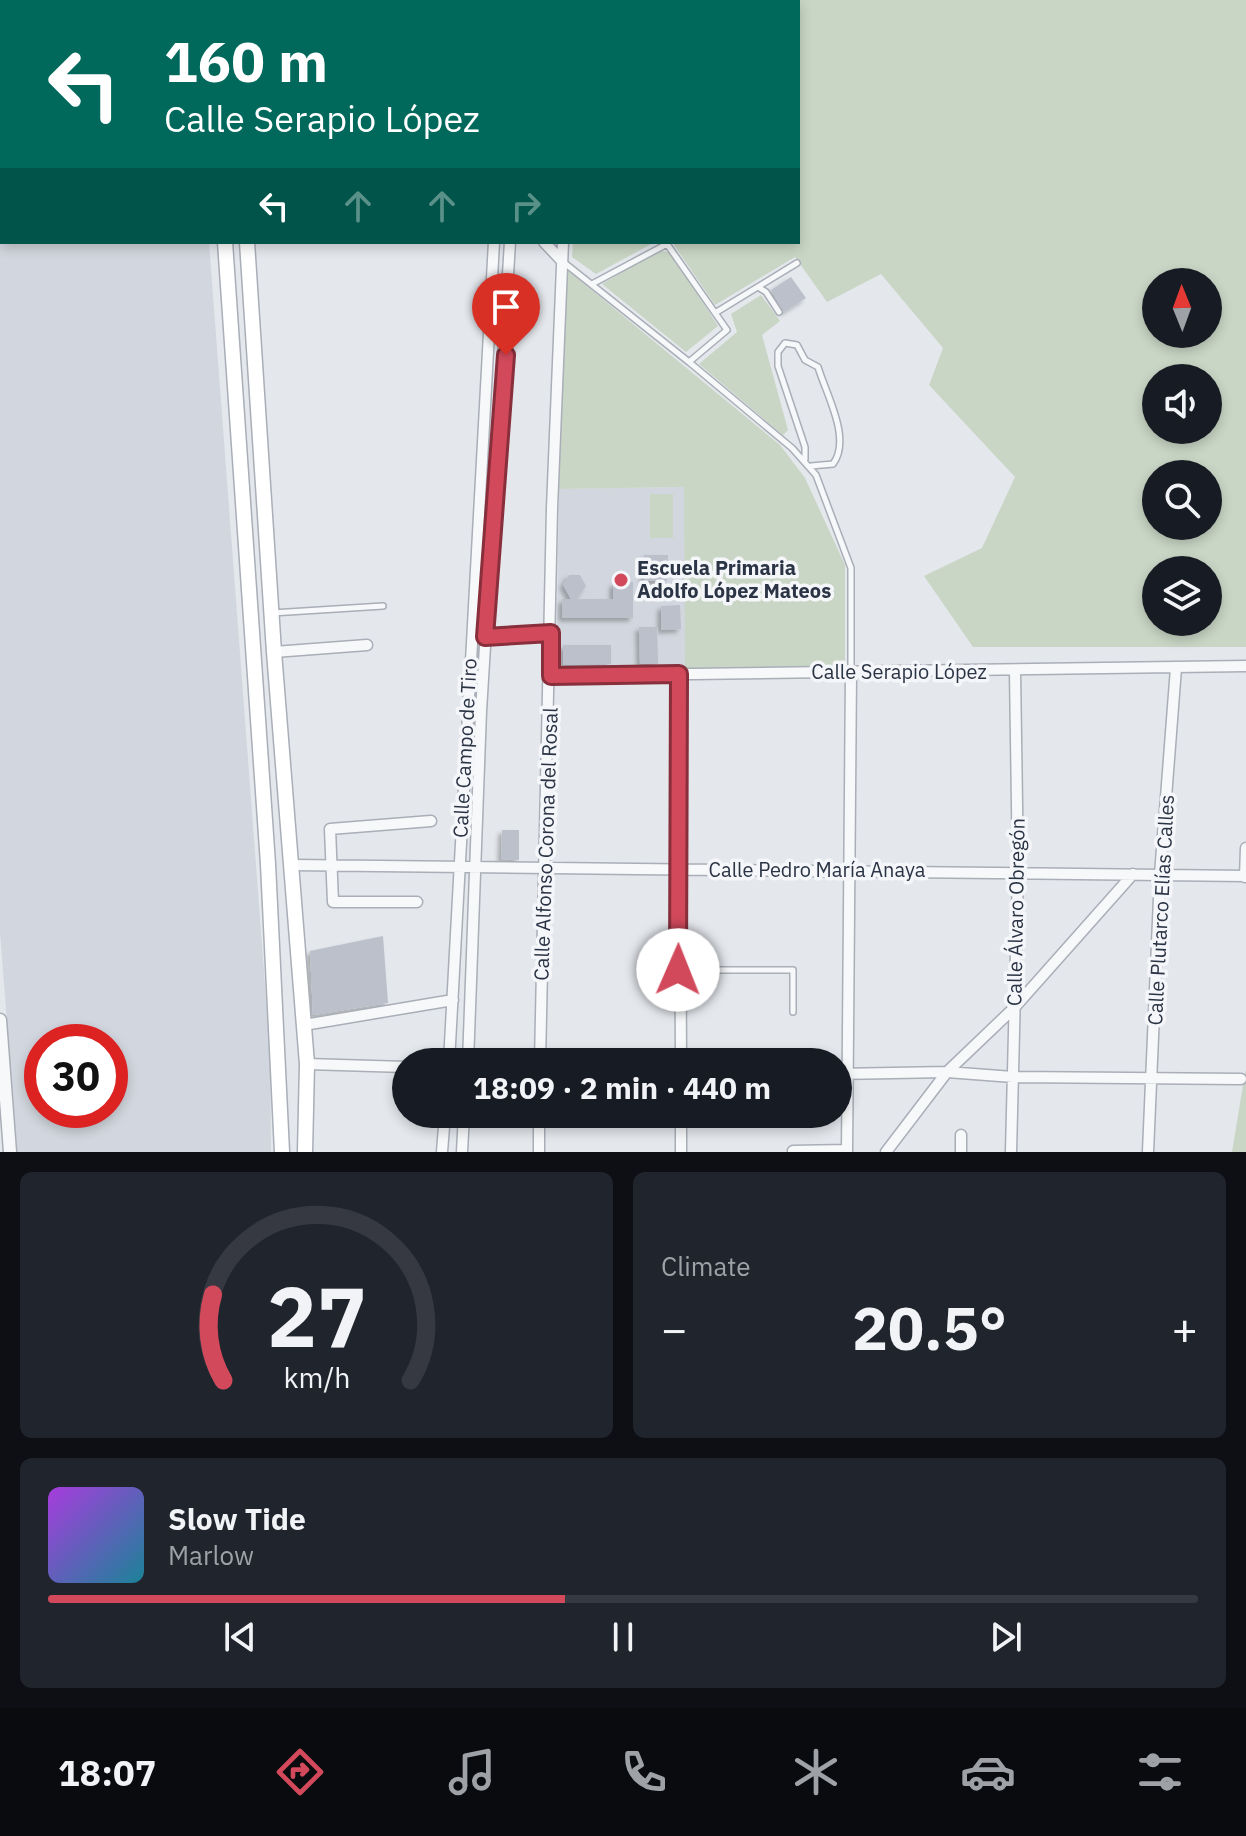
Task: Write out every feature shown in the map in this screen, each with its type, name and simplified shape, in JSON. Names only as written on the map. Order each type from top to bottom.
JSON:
[{"type":"main road","points":[[225,244],[279,1047],[282,1152]]},
{"type":"main road","points":[[247,244],[274,652],[307,1064],[305,1152]]},
{"type":"main road","points":[[251,633],[273,632]]},
{"type":"street","name":"Calle Campo de Tiro","points":[[450,1048],[494,244]]},
{"type":"street","name":"Calle Campo de Tiro","points":[[469,1048],[485,637],[500,446],[510,244]]},
{"type":"street","points":[[546,244],[562,261]]},
{"type":"street","name":"Calle Alfonso Corona del Rosal","points":[[540,1048],[563,244]]},
{"type":"street","points":[[490,323],[507,325]]},
{"type":"street","points":[[484,445],[500,446]]},
{"type":"street","points":[[473,588],[488,589]]},
{"type":"street","points":[[274,652],[367,645]]},
{"type":"street","name":"Calle Serapio López","points":[[551,676],[1246,666]]},
{"type":"street","name":"Calle Plutarco Elías Calles","points":[[1148,1152],[1160,875],[1176,668]]},
{"type":"street","name":"Calle Álvaro Obregón","points":[[1011,1152],[1018,872],[1015,671]]},
{"type":"street","points":[[844,1048],[851,672]]},
{"type":"street","points":[[679,674],[681,1048]]},
{"type":"street","points":[[417,902],[333,902],[330,829],[431,821]]},
{"type":"street","points":[[1245,876],[1246,848]]},
{"type":"street","name":"Calle Pedro María Anaya","points":[[292,865],[1245,876]]},
{"type":"street","points":[[886,1152],[947,1072],[1014,1008],[1133,874]]},
{"type":"street","points":[[304,1025],[453,1000]]},
{"type":"street","points":[[0,1020],[10,1152]]},
{"type":"street","points":[[307,1064],[392,1067]]},
{"type":"street","points":[[852,1074],[947,1072],[1013,1077],[1241,1079]]},
{"type":"street","points":[[442,1152],[444,1128]]},
{"type":"street","points":[[462,1152],[463,1128]]},
{"type":"street","points":[[539,1128],[539,1152]]},
{"type":"street","points":[[681,1128],[681,1152]]},
{"type":"street","points":[[793,1151],[847,1151],[846,1128]]},
{"type":"street","points":[[961,1135],[961,1152]]},
{"type":"lane","points":[[592,284],[667,244],[727,330],[689,362]]},
{"type":"lane","points":[[562,261],[689,362],[807,463],[833,464],[841,454],[841,441],[818,367],[805,360],[797,345],[785,343],[778,352],[778,366],[805,447],[807,463],[851,568],[851,672]]},
{"type":"lane","points":[[715,313],[797,263]]},
{"type":"lane","points":[[758,287],[766,292],[779,312]]},
{"type":"lane","points":[[272,613],[383,606]]},
{"type":"lane","points":[[485,637],[551,633]]},
{"type":"lane","points":[[678,970],[793,970],[793,1012]]},
{"type":"shaded area","points":[[0,244],[209,244],[270,1051],[271,1152],[17,1152],[0,932]]},
{"type":"shaded area","name":"Escuela Primaria Adolfo López Mateos","points":[[685,487],[685,671],[556,673],[559,489]]},
{"type":"green space","points":[[800,0],[1246,0],[1246,647],[973,647],[924,576],[982,548],[1015,477],[929,385],[943,348],[881,274],[827,302],[795,257],[715,305],[673,244],[800,244]]},
{"type":"green space","points":[[573,244],[651,244],[596,274],[572,257]]},
{"type":"green space","points":[[660,250],[671,253],[718,326],[686,352],[602,284]]},
{"type":"green space","points":[[566,269],[780,445],[805,478],[845,565],[845,662],[840,667],[685,671],[684,487],[559,489]]},
{"type":"green space","points":[[761,295],[780,321],[762,335],[788,430],[783,435],[699,364],[737,332],[731,314]]},
{"type":"green space","points":[[650,494],[673,494],[673,538],[650,538]]},
{"type":"green space","points":[[1246,1070],[1246,1152],[1232,1152],[1245,1073]]},
{"type":"building","points":[[791,277],[806,298],[784,312],[771,290]]},
{"type":"building","points":[[644,555],[668,555],[667,581],[644,581]]},
{"type":"building","points":[[569,575],[580,575],[586,586],[577,599],[613,599],[613,583],[633,582],[633,618],[562,618],[562,599],[571,599],[563,585]]},
{"type":"building","points":[[680,605],[681,629],[661,630],[661,606]]},
{"type":"building","points":[[639,627],[657,627],[658,664],[640,664]]},
{"type":"building","points":[[563,645],[611,645],[611,664],[563,665]]},
{"type":"building","points":[[502,830],[519,830],[519,860],[501,859]]},
{"type":"building","points":[[383,936],[388,1003],[313,1015],[310,951]]},
{"type":"place","name":"Escuela Primaria Adolfo López Mateos","points":[[621,580]]},
{"type":"route","points":[[506,355],[485,637],[551,633],[551,676],[679,674],[678,970]]}]
